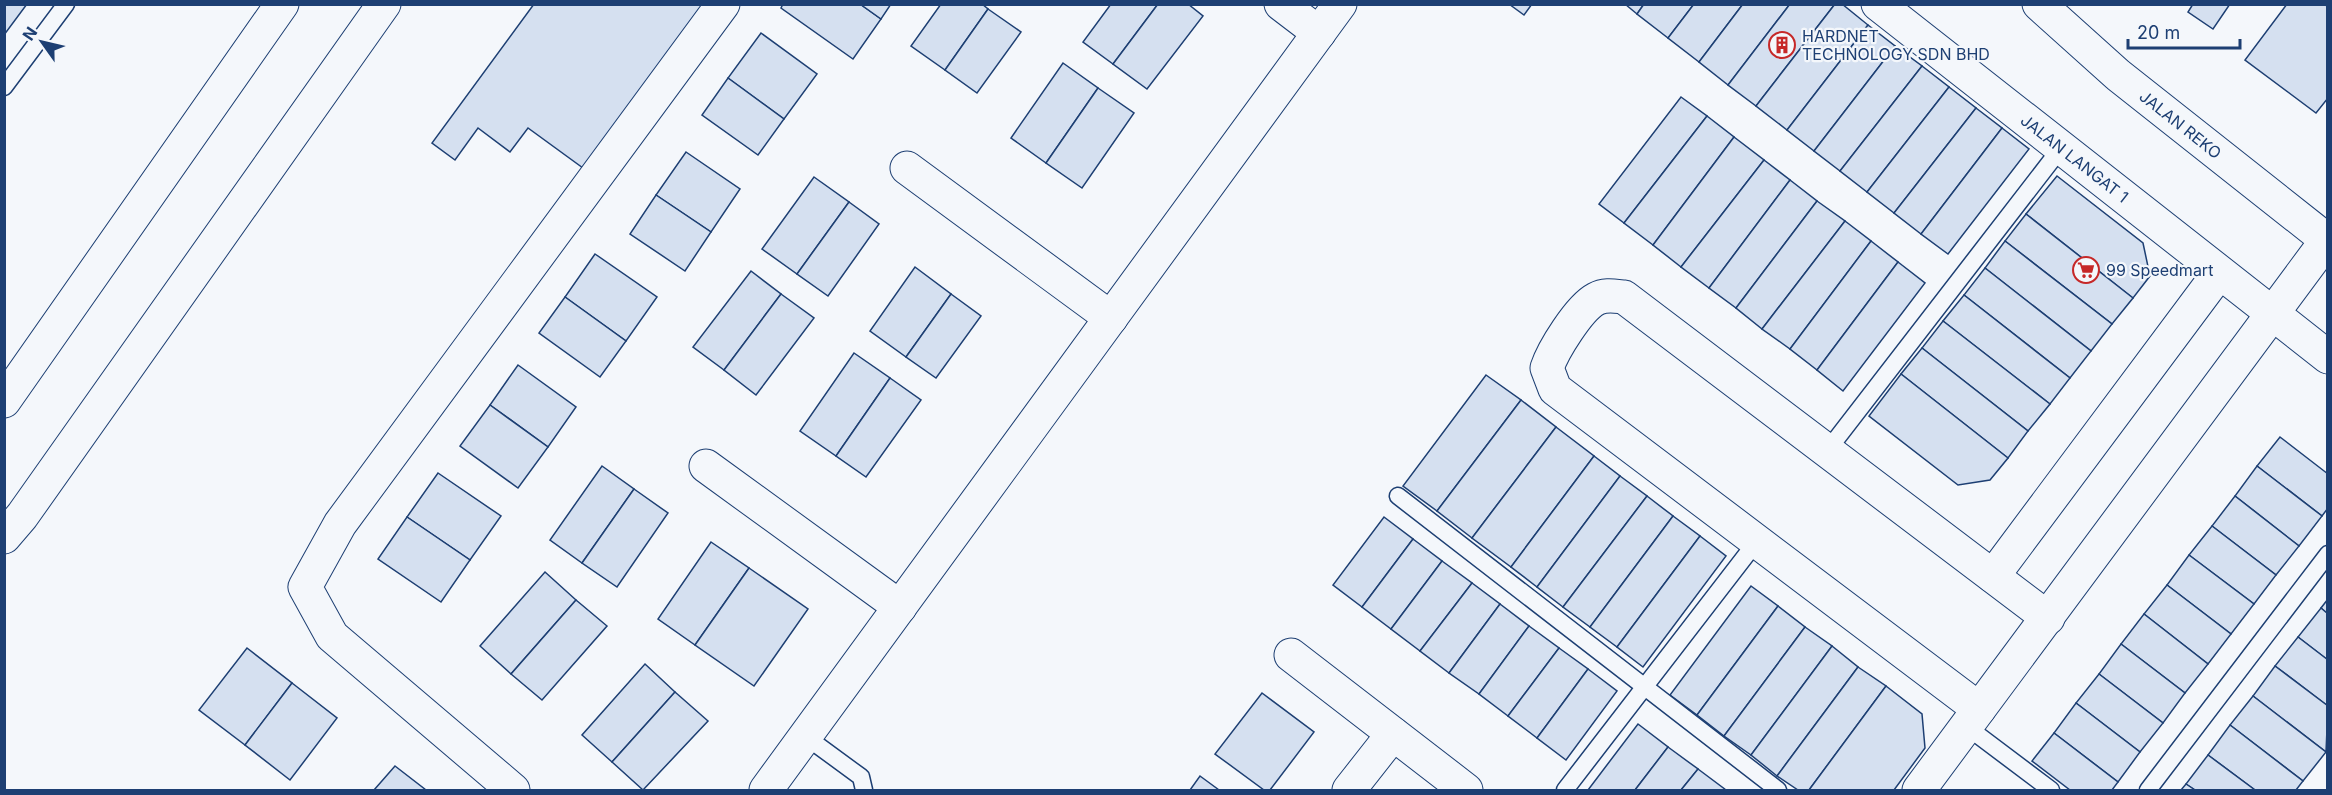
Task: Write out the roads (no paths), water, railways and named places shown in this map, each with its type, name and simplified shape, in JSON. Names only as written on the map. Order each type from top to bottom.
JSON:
[{"type":"main road","points":[[4,401],[282,4]]},
{"type":"main road","points":[[4,537],[22,516],[384,4]]},
{"type":"main road","points":[[513,790],[332,636],[305,587],[340,524],[723,4]]},
{"type":"main road","points":[[1281,4],[1319,33]]},
{"type":"main road","points":[[766,790],[1340,4]]},
{"type":"main road","name":"JALAN REKO","points":[[2039,4],[2118,75],[2327,240]]},
{"type":"main road","name":"JALAN LANGAT 1","points":[[1892,9],[2061,148],[2328,357]]},
{"type":"main road","points":[[907,168],[1111,318]]},
{"type":"main road","points":[[1919,790],[2327,240]]},
{"type":"main road","points":[[1993,576],[2219,273]]},
{"type":"main road","points":[[1972,717],[1757,541],[1555,389],[1547,368],[1552,354],[1588,305],[1597,298],[1609,295],[1624,297],[2048,618]]},
{"type":"main road","points":[[706,466],[900,607]]},
{"type":"main road","points":[[1291,655],[1466,790]]},
{"type":"main road","points":[[1349,790],[1393,734]]},
{"type":"lane","points":[[4,87],[66,4]]},
{"type":"lane","points":[[1827,451],[2061,148]]},
{"type":"lane","points":[[1398,496],[1778,790]]},
{"type":"lane","points":[[1565,790],[1757,541]]},
{"type":"lane","points":[[2148,790],[2328,554]]},
{"type":"lane","points":[[1972,717],[2051,790]]},
{"type":"lane","points":[[805,736],[861,777],[864,790]]},
{"type":"place","name":"HARDNET TECHNOLOGY SDN BHD","points":[[1782,45]]},
{"type":"place","name":"99 Speedmart","points":[[2086,270]]}]
